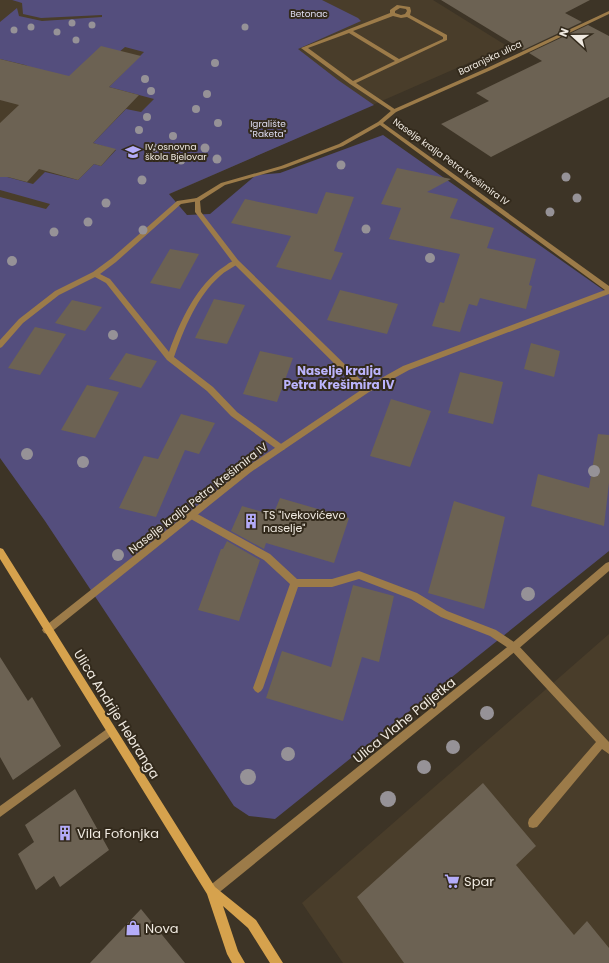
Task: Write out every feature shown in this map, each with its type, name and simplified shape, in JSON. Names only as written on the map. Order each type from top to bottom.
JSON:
[{"type":"main road","name":"Ulica Andrije Hebranga","points":[[0,552],[47,630],[212,891],[233,954],[239,963]]},
{"type":"main road","name":"Ulica Andrije Hebranga","points":[[212,891],[252,924],[277,963]]},
{"type":"street","points":[[393,14],[392,11],[399,6],[408,8],[409,11],[407,15]]},
{"type":"street","name":"Baranjska ulica","points":[[380,123],[394,111],[609,12]]},
{"type":"street","points":[[352,82],[445,40],[445,36],[407,15],[401,16],[393,14],[304,48],[352,82],[394,111]]},
{"type":"street","points":[[350,31],[398,61]]},
{"type":"street","name":"Naselje kralja Petra Krešimira IV","points":[[197,200],[223,184],[283,167],[341,145],[380,123],[609,290]]},
{"type":"street","points":[[0,345],[21,321],[57,293],[95,274],[114,260],[179,202],[197,200],[198,212],[236,262],[366,390]]},
{"type":"street","points":[[170,358],[175,341],[188,316],[205,290],[217,275],[236,262]]},
{"type":"street","points":[[95,274],[108,281],[170,358],[210,389],[234,414],[281,448]]},
{"type":"street","name":"Naselje kralja Petra Krešimira IV","points":[[47,630],[248,470],[366,390],[406,368],[609,290]]},
{"type":"street","points":[[192,515],[267,556],[295,583],[332,583],[359,575],[414,596],[444,614],[493,633],[514,647],[606,745],[533,823]]},
{"type":"street","name":"Ulica Vlahe Paljetka","points":[[212,891],[514,647],[609,566]]},
{"type":"street","points":[[258,688],[295,583]]},
{"type":"street","points":[[0,812],[111,731]]},
{"type":"shaded area","name":"IV. osnovna škola Bjelovar","points":[[0,0],[22,2],[168,0],[433,0],[507,46],[156,200],[0,300]]},
{"type":"shaded area","points":[[609,634],[609,963],[343,963],[302,903]]},
{"type":"green space","points":[[12,0],[322,0],[358,18],[361,21],[298,49],[338,80],[374,105],[169,194],[187,215],[210,214],[256,175],[280,173],[383,135],[609,294],[609,551],[275,819],[249,816],[234,806],[45,521],[0,458],[0,197],[46,209],[50,204],[0,190],[0,175],[33,184],[45,172],[78,180],[94,164],[101,166],[116,150],[93,143],[126,109],[141,112],[154,99],[109,87],[144,52],[125,47],[78,87],[25,65],[0,59],[0,22],[17,8],[19,16],[42,21],[102,17],[102,15],[41,18],[23,14],[22,3]]},
{"type":"building","points":[[441,0],[590,0],[565,13],[582,22],[523,50]]},
{"type":"building","points":[[588,25],[609,36],[609,97],[491,157],[441,124],[489,101],[476,93],[542,61],[529,53]]},
{"type":"building","points":[[101,46],[141,56],[109,87],[139,95],[93,143],[116,149],[101,166],[94,164],[78,180],[39,169],[27,182],[8,177],[0,177],[0,123],[19,105],[0,100],[0,59],[69,76]]},
{"type":"building","points":[[397,168],[451,179],[427,192],[458,199],[450,218],[494,228],[487,248],[536,259],[529,285],[532,286],[526,309],[480,298],[477,306],[469,304],[460,332],[432,326],[440,302],[444,303],[460,254],[389,239],[401,208],[381,204]]},
{"type":"building","points":[[326,192],[354,197],[334,251],[343,253],[331,280],[276,267],[291,236],[231,223],[245,199],[317,214]]},
{"type":"building","points":[[170,249],[199,254],[180,289],[150,283]]},
{"type":"building","points":[[340,290],[398,304],[387,334],[327,320]]},
{"type":"building","points":[[214,299],[245,305],[227,344],[195,338]]},
{"type":"building","points":[[72,300],[102,307],[85,331],[55,323]]},
{"type":"building","points":[[35,327],[66,334],[40,375],[8,368]]},
{"type":"building","points":[[531,343],[560,351],[554,377],[524,369]]},
{"type":"building","points":[[260,351],[293,358],[277,402],[243,394]]},
{"type":"building","points":[[126,353],[157,361],[141,388],[109,379]]},
{"type":"building","points":[[460,372],[503,382],[493,424],[448,413]]},
{"type":"building","points":[[87,385],[119,392],[95,438],[61,430]]},
{"type":"building","points":[[391,399],[431,411],[410,467],[370,456]]},
{"type":"building","points":[[181,414],[215,423],[199,454],[185,450],[156,517],[119,508],[144,456],[158,459]]},
{"type":"building","points":[[598,434],[609,435],[609,483],[604,526],[531,506],[538,474],[589,488]]},
{"type":"building","points":[[280,498],[349,518],[334,563],[266,543],[264,549],[231,531],[242,506],[273,515]]},
{"type":"building","points":[[454,501],[505,517],[484,609],[428,593]]},
{"type":"building","points":[[227,541],[260,560],[239,621],[198,610],[221,549],[223,549]]},
{"type":"building","points":[[353,585],[394,596],[379,662],[362,657],[343,721],[266,698],[282,651],[331,667]]},
{"type":"building","points":[[0,657],[28,701],[32,697],[61,746],[13,780],[0,757]]},
{"type":"building","name":"Spar","points":[[483,783],[536,846],[516,865],[574,935],[587,921],[609,948],[609,963],[404,963],[357,897]]},
{"type":"building","name":"Vila Fofonjka","points":[[75,789],[109,850],[60,887],[54,876],[36,890],[18,854],[34,842],[25,825]]},
{"type":"building","points":[[141,909],[185,963],[90,963]]},
{"type":"place","name":"IV. osnovna škola Bjelovar","points":[[133,152]]},
{"type":"place","name":"TS \"Ivekovićevo naselje\"","points":[[251,521]]},
{"type":"place","name":"Vila Fofonjka","points":[[65,833]]},
{"type":"place","name":"Spar","points":[[452,881]]},
{"type":"place","name":"Nova","points":[[133,928]]},
{"type":"district","name":"Naselje kralja Petra Krešimira IV","points":[[339,378]]},
{"type":"park label","name":"Betonac","points":[[309,14]]},
{"type":"park label","name":"Igralište \"Raketa\"","points":[[268,130]]}]
